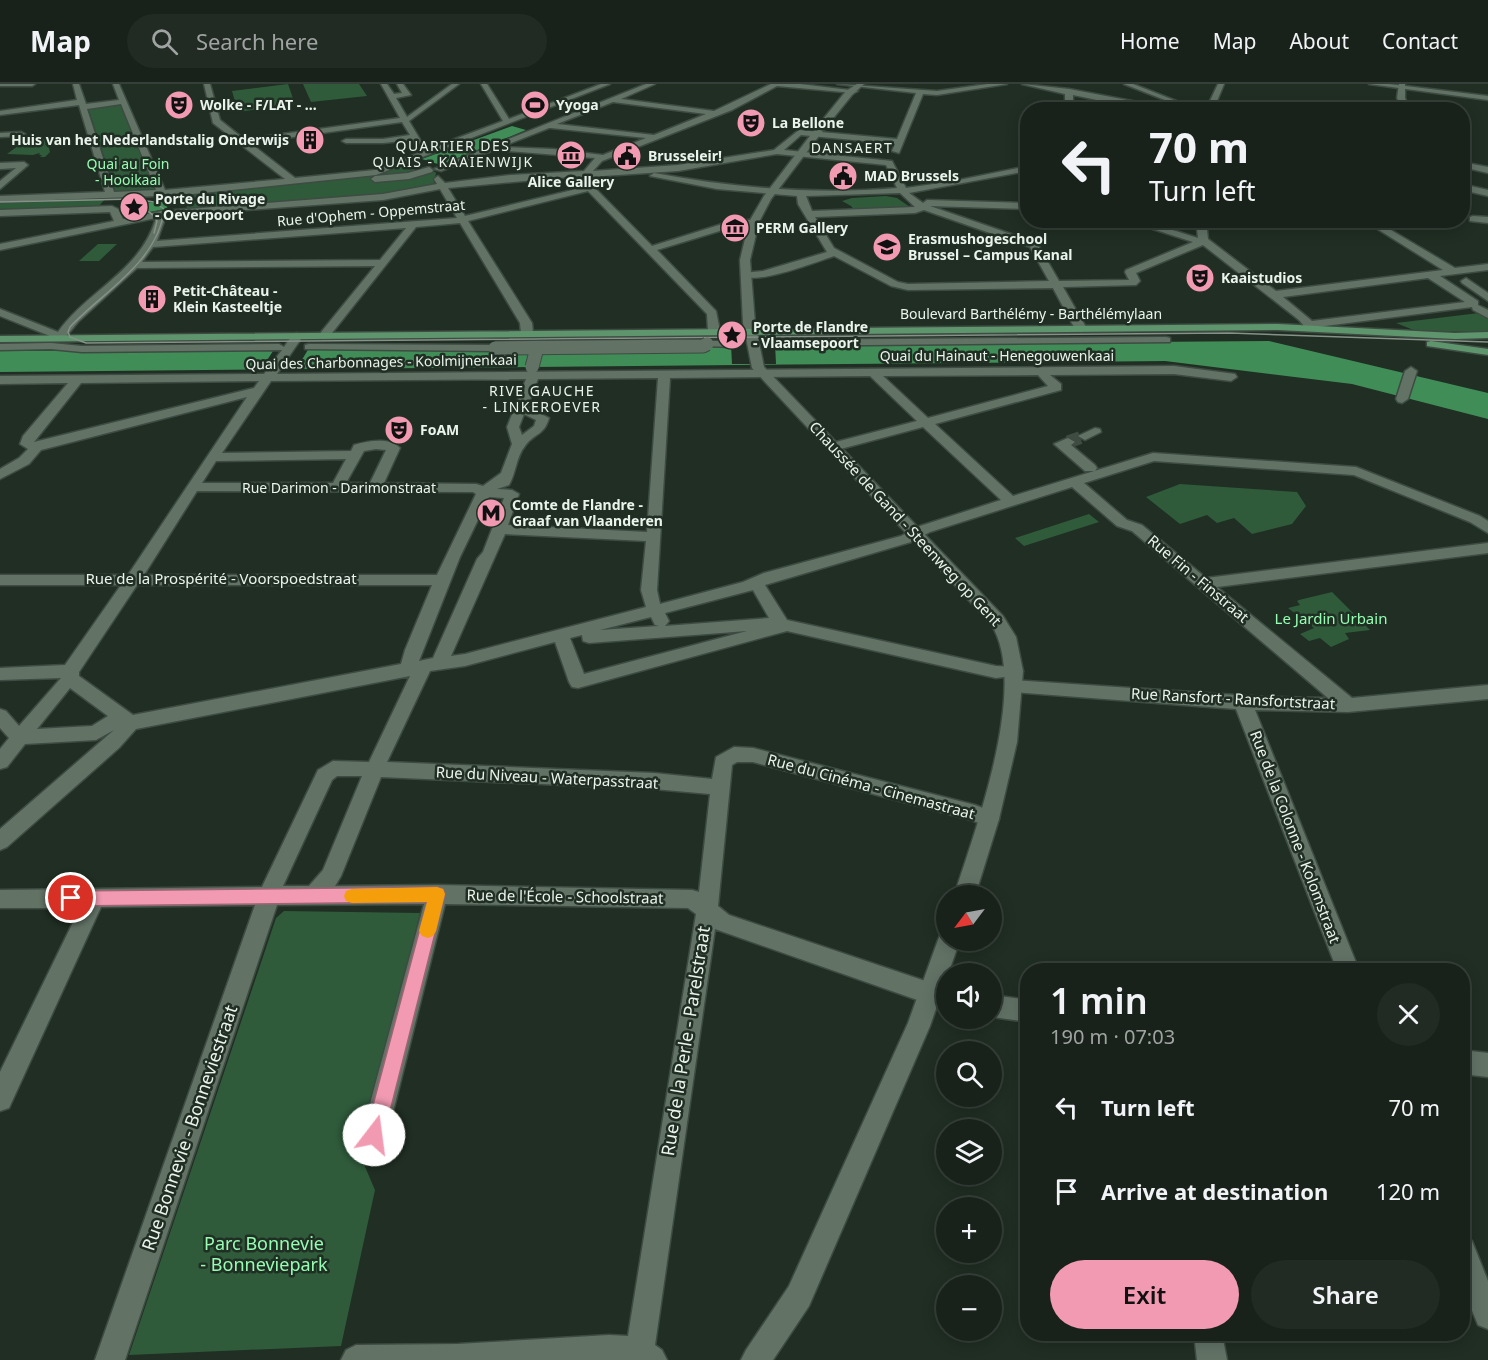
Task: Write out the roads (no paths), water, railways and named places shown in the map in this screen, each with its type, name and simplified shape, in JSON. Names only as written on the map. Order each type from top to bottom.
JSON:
[{"type":"main road","name":"Boulevard Barthélémy - Barthélémylaan","points":[[0,339],[714,332],[752,339],[1081,328],[1311,327]]},
{"type":"main road","points":[[1311,327],[1385,333],[1488,335]]},
{"type":"main road","points":[[1385,333],[1445,347],[1488,352]]},
{"type":"street","points":[[1,84],[32,84]]},
{"type":"street","points":[[76,84],[75,99],[110,195]]},
{"type":"street","points":[[116,84],[162,193],[176,203],[235,197]]},
{"type":"street","points":[[207,84],[216,121],[292,180]]},
{"type":"street","points":[[384,84],[422,150],[413,160]]},
{"type":"street","points":[[390,97],[407,95],[400,84]]},
{"type":"street","points":[[241,142],[404,120],[413,117],[456,84]]},
{"type":"street","points":[[484,84],[507,122]]},
{"type":"street","points":[[380,173],[607,84]]},
{"type":"street","points":[[419,187],[439,169],[570,106],[604,99],[632,85],[644,84]]},
{"type":"street","points":[[0,247],[119,221],[176,203],[292,180],[376,172],[652,84]]},
{"type":"street","points":[[840,84],[860,87]]},
{"type":"street","points":[[714,332],[712,313],[590,188],[584,177],[593,164],[715,113],[769,85],[860,87],[944,93],[1004,84]]},
{"type":"street","points":[[1025,84],[1127,102]]},
{"type":"street","points":[[1127,84],[1172,102]]},
{"type":"street","points":[[1208,102],[1221,84]]},
{"type":"street","points":[[1372,84],[1402,85],[1488,98]]},
{"type":"street","points":[[583,85],[597,88],[604,99]]},
{"type":"street","points":[[1402,85],[1403,102]]},
{"type":"street","points":[[759,369],[752,339],[746,275],[746,250],[754,222],[773,192],[816,135],[860,87]]},
{"type":"street","points":[[1069,91],[1070,102]]},
{"type":"street","points":[[887,162],[919,92]]},
{"type":"street","points":[[52,97],[124,101]]},
{"type":"street","points":[[584,98],[715,113]]},
{"type":"street","points":[[0,113],[75,99]]},
{"type":"street","points":[[570,106],[584,107]]},
{"type":"street","points":[[298,191],[336,182],[439,169],[492,148],[537,122],[656,137]]},
{"type":"street","points":[[777,152],[796,133],[816,135],[836,142],[878,147],[896,143]]},
{"type":"street","points":[[1,136],[21,134]]},
{"type":"street","points":[[346,141],[383,141],[414,137]]},
{"type":"street","points":[[368,154],[383,141]]},
{"type":"street","points":[[492,148],[553,151],[603,158]]},
{"type":"street","points":[[0,206],[334,201],[393,196],[443,186],[511,178],[639,171],[718,163],[777,152],[830,150],[872,154],[887,162],[903,190],[920,205],[1034,245],[1081,328]]},
{"type":"street","points":[[413,160],[439,169],[462,172]]},
{"type":"street","points":[[413,160],[439,169],[453,182]]},
{"type":"street","points":[[0,166],[24,165],[0,186]]},
{"type":"street","points":[[1470,166],[1488,172]]},
{"type":"street","points":[[439,169],[438,180],[526,323],[527,333]]},
{"type":"street","points":[[639,171],[643,174],[720,188],[830,195],[903,190],[1020,169]]},
{"type":"street","points":[[472,172],[574,171]]},
{"type":"street","points":[[1470,174],[1488,172]]},
{"type":"street","name":"Rue d'Ophem - Oppemstraat","points":[[151,244],[464,220],[590,188]]},
{"type":"street","points":[[1470,189],[1488,193]]},
{"type":"street","points":[[0,199],[162,193]]},
{"type":"street","points":[[801,193],[800,197],[812,213],[830,250],[895,284],[908,288],[1132,283],[1135,281],[1130,272],[1203,243]]},
{"type":"street","points":[[373,227],[393,196]]},
{"type":"street","points":[[813,198],[835,201],[849,211]]},
{"type":"street","points":[[323,211],[334,201]]},
{"type":"street","points":[[812,213],[835,201]]},
{"type":"street","points":[[812,213],[915,210],[920,205],[931,202],[1020,206]]},
{"type":"street","points":[[0,312],[60,337],[68,324],[90,306],[151,244],[176,203]]},
{"type":"street","points":[[0,213],[115,211],[119,221]]},
{"type":"street","points":[[1473,219],[1488,219]]},
{"type":"street","points":[[651,249],[735,224],[754,222]]},
{"type":"street","points":[[295,232],[305,223]]},
{"type":"street","points":[[324,336],[413,225]]},
{"type":"street","points":[[1155,228],[1203,243],[1272,294],[1311,327]]},
{"type":"street","points":[[1201,228],[1203,243]]},
{"type":"street","points":[[1380,228],[1454,272]]},
{"type":"street","points":[[746,275],[764,274],[835,253]]},
{"type":"street","points":[[132,265],[384,263]]},
{"type":"street","points":[[1272,294],[1485,270]]},
{"type":"street","points":[[1431,275],[1473,300],[1482,301],[1488,315]]},
{"type":"street","name":"Boulevard Barthélémy - Barthélémylaan","points":[[1311,327],[1482,301]]},
{"type":"street","points":[[1393,315],[1389,318],[1390,323],[1411,333]]},
{"type":"street","points":[[0,762],[18,736],[62,686],[212,457],[256,392],[273,373],[284,348],[297,336]]},
{"type":"street","name":"Boulevard Barthélémy - Barthélémylaan","points":[[769,344],[1166,340]]},
{"type":"street","points":[[309,347],[537,348],[735,344]]},
{"type":"street","points":[[0,347],[284,348]]},
{"type":"street","points":[[519,444],[513,426],[532,372],[537,348]]},
{"type":"street","name":"Quai du Hainaut - Henegouwenkaai","points":[[759,369],[872,372],[1174,370],[1231,377]]},
{"type":"street","name":"Quai des Charbonnages - Koolmijnenkaai","points":[[0,380],[78,380],[273,373],[664,374],[759,369]]},
{"type":"street","name":"Chaussée de Gand - Steenweg op Gent","points":[[759,369],[997,620],[1008,637],[1014,679],[1008,742],[989,819],[968,885]]},
{"type":"street","points":[[833,447],[1058,387],[1046,378],[1042,371]]},
{"type":"street","points":[[872,372],[1010,501]]},
{"type":"street","points":[[1402,398],[1410,372]]},
{"type":"street","points":[[664,374],[649,590],[667,631]]},
{"type":"street","points":[[78,380],[28,439],[27,444],[36,447],[256,392]]},
{"type":"street","points":[[423,666],[413,650],[452,557],[498,493],[509,473],[519,444],[540,428],[543,418],[533,416],[520,408]]},
{"type":"street","points":[[1068,442],[1061,444],[1090,468]]},
{"type":"street","points":[[337,488],[359,448],[368,445],[387,445],[393,448],[375,488]]},
{"type":"street","points":[[0,475],[24,461],[36,447]]},
{"type":"street","points":[[212,457],[354,455]]},
{"type":"street","points":[[0,841],[113,743],[130,723],[423,666],[465,660],[561,636],[906,539],[916,533],[1010,501],[1153,457],[1356,471],[1475,519],[1488,528]]},
{"type":"street","points":[[315,897],[320,886],[331,876],[372,775],[423,666],[490,554],[498,529],[498,493],[509,473]]},
{"type":"street","name":"Rue Fin - Finstraat","points":[[1073,481],[1122,523],[1137,528],[1348,705]]},
{"type":"street","name":"Rue Darimon - Darimonstraat","points":[[192,487],[476,488],[498,493]]},
{"type":"street","points":[[498,529],[654,537]]},
{"type":"street","points":[[1204,584],[1488,548]]},
{"type":"street","points":[[452,557],[485,559]]},
{"type":"street","name":"Rue de la Prospérité - Voorspoedstraat","points":[[0,580],[443,580]]},
{"type":"street","points":[[561,636],[578,682],[783,627],[756,582]]},
{"type":"street","name":"Rue Ransfort - Ransfortstraat","points":[[561,636],[573,638],[775,623],[783,627],[996,672],[1014,679],[1244,703],[1348,705],[1488,692]]},
{"type":"street","points":[[0,674],[62,686],[70,680],[130,723]]},
{"type":"street","name":"Rue de la Colonne - Kolomstraat","points":[[1244,703],[1345,963]]},
{"type":"street","points":[[0,716],[18,736]]},
{"type":"street","points":[[18,736],[100,733]]},
{"type":"street","name":"Rue de la Perle - Parelstraat","points":[[646,1356],[707,911],[723,762],[734,754],[753,755]]},
{"type":"street","name":"Rue du Cinéma - Cinemastraat","points":[[753,755],[975,813],[989,819]]},
{"type":"street","name":"Rue du Niveau - Waterpasstraat","points":[[270,897],[275,879],[325,775],[333,769],[654,780],[671,784],[719,787]]},
{"type":"street","points":[[372,1148],[437,894]]},
{"type":"street","name":"Rue de l'École - Schoolstraat","points":[[0,899],[437,894],[692,899],[722,922],[936,996]]},
{"type":"street","name":"Rue Bonnevie - Bonneviestraat","points":[[110,1360],[270,897]]},
{"type":"street","points":[[2,1089],[95,898]]},
{"type":"street","points":[[756,1360],[799,1296],[936,1001]]},
{"type":"street","points":[[1002,1007],[1020,1010]]},
{"type":"street","points":[[1470,1063],[1488,1065]]},
{"type":"street","points":[[1470,1271],[1488,1315]]},
{"type":"street","points":[[1209,1341],[1212,1360]]},
{"type":"street","points":[[356,1360],[458,1358],[609,1349],[646,1356]]},
{"type":"tunnel","points":[[1068,442],[1085,436]]},
{"type":"tram line","points":[[0,202],[134,199],[154,202],[164,209],[160,228],[141,260],[70,327],[68,332],[70,337],[86,343],[1230,333],[1488,342]]},
{"type":"tram line","points":[[121,206],[142,209],[154,216],[157,221],[154,233]]},
{"type":"place","name":"Wolke - F/LAT - ...","points":[[179,105]]},
{"type":"place","name":"Yyoga","points":[[535,105]]},
{"type":"place","name":"La Bellone","points":[[751,123]]},
{"type":"place","name":"Huis van het Nederlandstalig Onderwijs","points":[[310,140]]},
{"type":"place","name":"Alice Gallery","points":[[571,155]]},
{"type":"place","name":"Brusseleir!","points":[[627,156]]},
{"type":"place","name":"MAD Brussels","points":[[843,176]]},
{"type":"place","name":"Porte du Rivage - Oeverpoort","points":[[134,207]]},
{"type":"place","name":"PERM Gallery","points":[[735,228]]},
{"type":"place","name":"Erasmushogeschool Brussel – Campus Kanal","points":[[887,247]]},
{"type":"place","name":"Kaaistudios","points":[[1200,278]]},
{"type":"place","name":"Petit-Château - Klein Kasteeltje","points":[[152,299]]},
{"type":"place","name":"Porte de Flandre - Vlaamsepoort","points":[[732,335]]},
{"type":"place","name":"FoAM","points":[[399,430]]},
{"type":"place","name":"Comte de Flandre - Graaf van Vlaanderen","points":[[491,513]]},
{"type":"district","name":"DANSAERT","points":[[852,148]]},
{"type":"district","name":"QUARTIER DES QUAIS - KAAIENWIJK","points":[[453,154]]},
{"type":"district","name":"RIVE GAUCHE - LINKEROEVER","points":[[542,400]]},
{"type":"park label","name":"Quai au Foin - Hooikaai","points":[[128,172]]},
{"type":"park label","name":"Le Jardin Urbain","points":[[1331,619]]},
{"type":"park label","name":"Parc Bonnevie - Bonneviepark","points":[[264,1254]]}]
